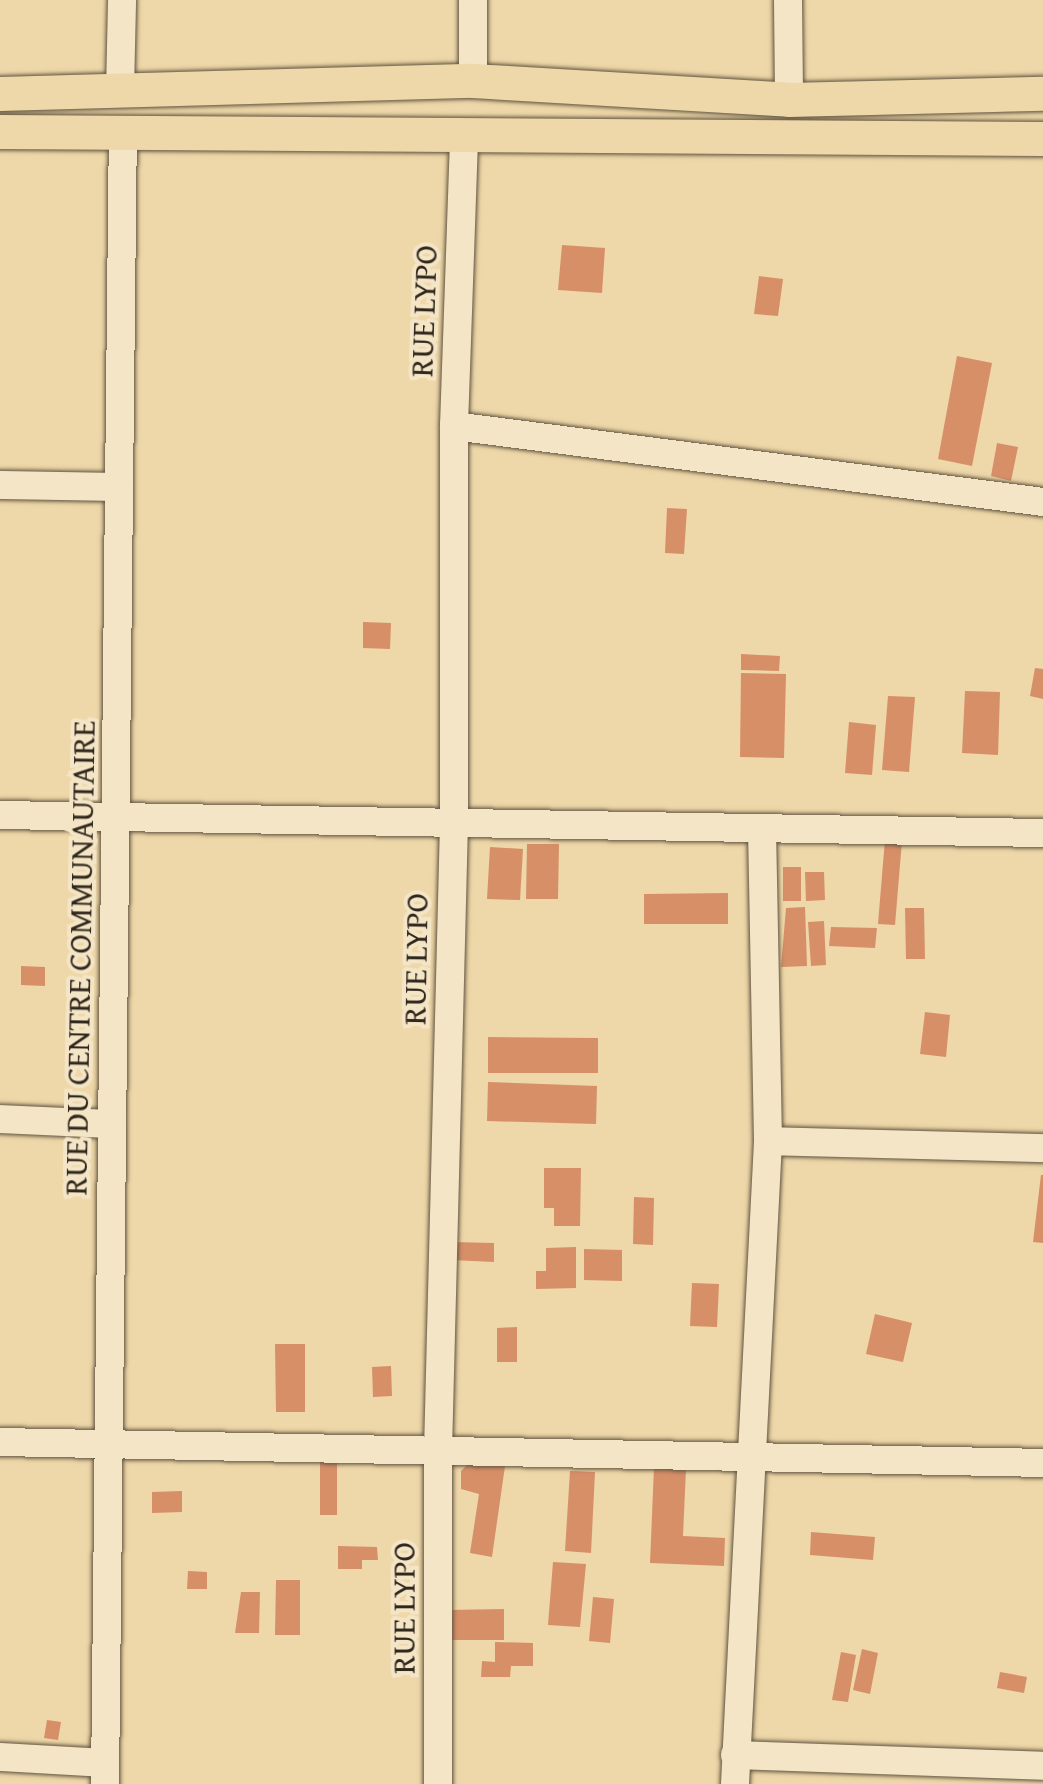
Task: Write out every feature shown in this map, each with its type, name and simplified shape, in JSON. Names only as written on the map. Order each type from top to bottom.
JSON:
[{"type":"main road","points":[[0,94],[473,81],[789,100],[1043,94]]},
{"type":"main road","points":[[0,132],[1043,139]]},
{"type":"street","points":[[120,91],[122,0]]},
{"type":"street","points":[[473,0],[473,81]]},
{"type":"street","points":[[788,0],[789,100]]},
{"type":"street","name":"RUE DU CENTRE COMMUNAUTAIRE","points":[[105,1773],[123,133]]},
{"type":"street","name":"RUE LYPO","points":[[438,1784],[438,1451],[454,825],[454,426],[464,136]]},
{"type":"street","points":[[454,426],[1043,502]]},
{"type":"street","points":[[0,485],[119,487]]},
{"type":"street","points":[[0,815],[1043,833]]},
{"type":"street","points":[[735,1784],[768,1141],[762,830]]},
{"type":"street","points":[[0,1119],[112,1124]]},
{"type":"street","points":[[768,1141],[1043,1148]]},
{"type":"street","points":[[0,1442],[1043,1463]]},
{"type":"street","points":[[735,1755],[1043,1766]]},
{"type":"street","points":[[0,1757],[105,1773]]},
{"type":"building","points":[[562,245],[605,248],[602,293],[558,290]]},
{"type":"building","points":[[759,276],[783,279],[778,316],[754,314]]},
{"type":"building","points":[[957,356],[992,363],[972,466],[938,459]]},
{"type":"building","points":[[997,443],[1018,447],[1011,481],[991,476]]},
{"type":"building","points":[[667,508],[687,509],[684,554],[665,553]]},
{"type":"building","points":[[363,622],[391,623],[390,649],[363,648]]},
{"type":"building","points":[[741,654],[780,656],[779,671],[741,670]]},
{"type":"building","points":[[1035,668],[1043,669],[1043,699],[1030,696]]},
{"type":"building","points":[[741,673],[786,674],[784,758],[740,757]]},
{"type":"building","points":[[965,691],[1000,692],[998,755],[962,753]]},
{"type":"building","points":[[888,696],[915,697],[909,772],[882,770]]},
{"type":"building","points":[[849,722],[876,725],[872,775],[845,773]]},
{"type":"building","points":[[885,839],[902,841],[895,925],[878,924]]},
{"type":"building","points":[[527,844],[559,844],[558,899],[526,899]]},
{"type":"building","points":[[490,847],[523,849],[520,900],[487,899]]},
{"type":"building","points":[[783,867],[801,867],[801,901],[783,901]]},
{"type":"building","points":[[805,872],[824,872],[825,900],[806,901]]},
{"type":"building","points":[[728,893],[728,924],[644,924],[644,894]]},
{"type":"building","points":[[805,907],[807,966],[781,967],[786,908]]},
{"type":"building","points":[[905,908],[924,908],[925,959],[906,959]]},
{"type":"building","points":[[824,921],[826,965],[811,966],[808,922]]},
{"type":"building","points":[[831,927],[877,928],[875,948],[829,946]]},
{"type":"building","points":[[21,966],[45,967],[45,986],[21,985]]},
{"type":"building","points":[[925,1012],[950,1015],[946,1057],[920,1054]]},
{"type":"building","points":[[488,1037],[598,1038],[598,1073],[488,1073]]},
{"type":"building","points":[[488,1082],[597,1086],[596,1124],[487,1121]]},
{"type":"building","points":[[544,1168],[581,1168],[580,1226],[554,1226],[554,1208],[544,1208]]},
{"type":"building","points":[[1043,1175],[1043,1243],[1033,1242]]},
{"type":"building","points":[[634,1197],[654,1198],[653,1245],[633,1244]]},
{"type":"building","points":[[452,1242],[494,1243],[494,1262],[451,1260]]},
{"type":"building","points":[[576,1247],[576,1288],[536,1289],[536,1271],[546,1271],[546,1248]]},
{"type":"building","points":[[584,1249],[622,1250],[622,1281],[584,1280]]},
{"type":"building","points":[[692,1283],[719,1284],[717,1327],[690,1326]]},
{"type":"building","points":[[875,1314],[912,1323],[903,1362],[866,1354]]},
{"type":"building","points":[[517,1327],[517,1362],[497,1362],[497,1328]]},
{"type":"building","points":[[275,1344],[305,1344],[305,1412],[276,1412]]},
{"type":"building","points":[[391,1366],[392,1396],[373,1397],[372,1367]]},
{"type":"building","points":[[320,1449],[337,1449],[337,1515],[320,1515]]},
{"type":"building","points":[[471,1461],[505,1466],[492,1557],[470,1553],[479,1494],[461,1489],[461,1471]]},
{"type":"building","points":[[654,1467],[686,1469],[683,1536],[725,1538],[724,1566],[650,1563]]},
{"type":"building","points":[[570,1471],[595,1472],[591,1553],[565,1551]]},
{"type":"building","points":[[182,1491],[182,1512],[152,1513],[152,1492]]},
{"type":"building","points":[[811,1532],[875,1537],[873,1560],[810,1555]]},
{"type":"building","points":[[338,1546],[377,1547],[378,1560],[362,1560],[362,1569],[338,1569]]},
{"type":"building","points":[[553,1562],[586,1564],[580,1627],[548,1625]]},
{"type":"building","points":[[188,1571],[207,1572],[207,1589],[187,1589]]},
{"type":"building","points":[[276,1580],[300,1580],[300,1635],[275,1635]]},
{"type":"building","points":[[241,1592],[260,1592],[259,1633],[235,1633]]},
{"type":"building","points":[[593,1597],[614,1599],[610,1643],[589,1641]]},
{"type":"building","points":[[504,1609],[504,1640],[448,1640],[448,1610]]},
{"type":"building","points":[[495,1642],[533,1643],[533,1666],[511,1666],[510,1677],[481,1677],[482,1661],[495,1662]]},
{"type":"building","points":[[862,1649],[878,1653],[870,1694],[853,1690]]},
{"type":"building","points":[[841,1652],[856,1655],[848,1702],[832,1700]]},
{"type":"building","points":[[1000,1672],[1027,1677],[1024,1693],[997,1688]]},
{"type":"building","points":[[47,1720],[61,1722],[58,1740],[44,1738]]}]
